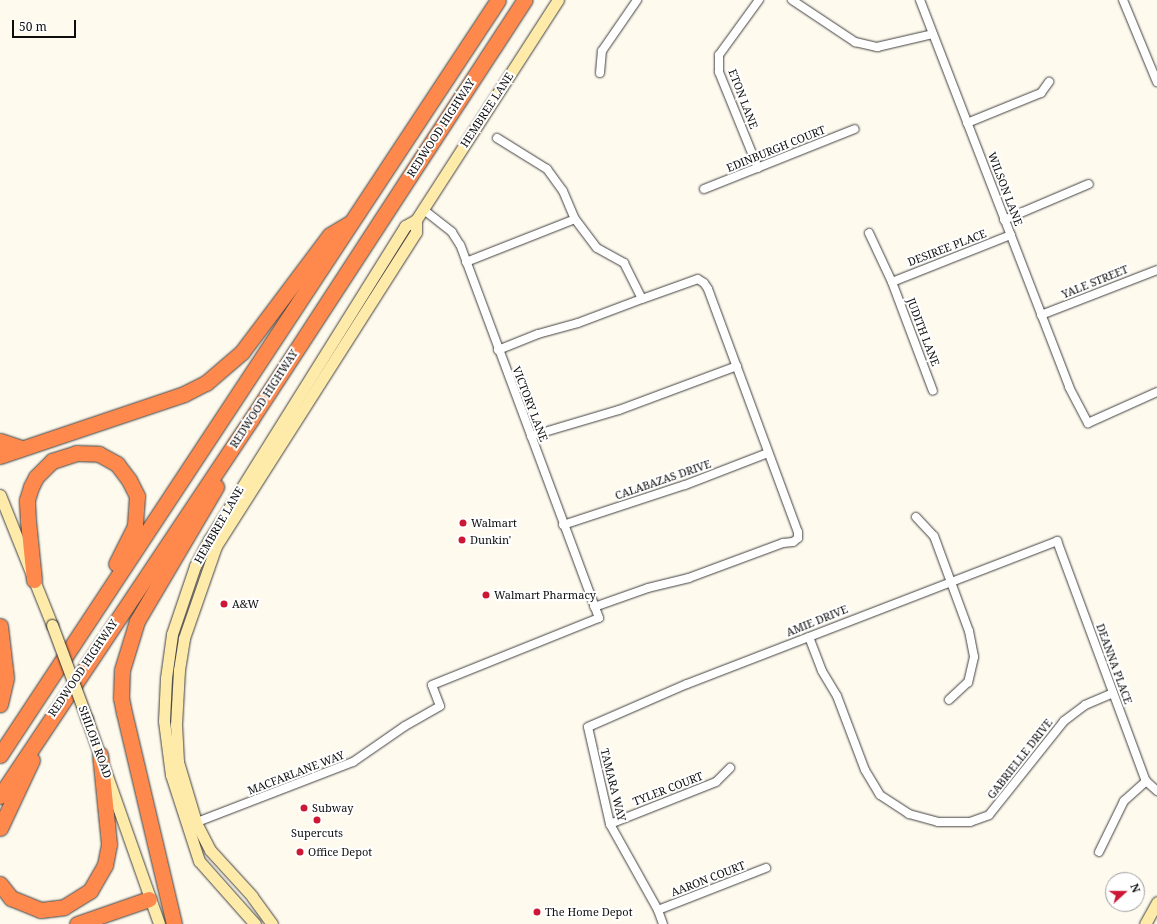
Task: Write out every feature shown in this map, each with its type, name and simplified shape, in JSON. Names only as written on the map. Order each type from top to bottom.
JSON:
[{"type":"highway","name":"REDWOOD HIGHWAY","points":[[0,755],[498,0]]},
{"type":"highway","name":"REDWOOD HIGHWAY","points":[[0,796],[59,703],[252,418],[524,0]]},
{"type":"highway","points":[[0,456],[184,394],[206,383],[242,352],[330,235],[353,221]]},
{"type":"highway","points":[[174,924],[124,713],[121,698],[122,670],[137,621],[205,507],[252,418]]},
{"type":"highway","points":[[0,441],[21,448]]},
{"type":"highway","points":[[34,580],[27,500],[36,476],[52,461],[76,453],[99,454],[117,464],[135,492],[137,516],[131,534],[81,631]]},
{"type":"highway","points":[[0,626],[6,678],[0,704]]},
{"type":"highway","points":[[0,828],[59,703]]},
{"type":"highway","points":[[0,884],[11,898],[41,910],[64,907],[90,891],[105,865],[109,844],[100,754]]},
{"type":"highway","points":[[77,924],[149,899]]},
{"type":"street","name":"HEMBREE LANE","points":[[255,924],[199,861],[186,826],[171,775],[164,721],[166,678],[172,634],[195,566],[298,395],[405,226],[416,220],[558,0]]},
{"type":"street","points":[[600,74],[602,50],[637,0]]},
{"type":"street","name":"ETON LANE","points":[[758,168],[719,72],[719,54],[759,0]]},
{"type":"street","points":[[792,0],[855,42],[877,47],[933,34]]},
{"type":"street","name":"WILSON LANE","points":[[920,0],[1069,387],[1088,422],[1157,392]]},
{"type":"street","points":[[1122,0],[1157,82]]},
{"type":"street","points":[[967,123],[1042,93],[1049,82]]},
{"type":"street","name":"EDINBURGH COURT","points":[[704,189],[855,129]]},
{"type":"street","points":[[497,138],[547,169],[563,191],[575,219],[597,248],[624,263],[642,299]]},
{"type":"street","points":[[1004,220],[1089,184]]},
{"type":"street","name":"VICTORY LANE","points":[[423,209],[452,232],[466,262],[598,618]]},
{"type":"street","points":[[466,262],[575,219]]},
{"type":"street","name":"HEMBREE LANE","points":[[272,924],[252,896],[210,850],[196,822],[178,762],[176,725],[184,638],[204,576],[216,546],[416,232],[416,220]]},
{"type":"street","name":"JUDITH LANE","points":[[869,232],[892,282],[933,390]]},
{"type":"street","name":"DESIREE PLACE","points":[[892,282],[1010,235]]},
{"type":"street","name":"YALE STREET","points":[[1041,316],[1157,270]]},
{"type":"street","points":[[498,350],[538,334],[578,323],[698,279],[704,283],[737,366],[768,453],[797,527],[798,538],[793,542],[783,543],[689,578],[648,588],[594,607]]},
{"type":"street","points":[[531,436],[619,410],[737,366]]},
{"type":"street","name":"CALABAZAS DRIVE","points":[[563,525],[685,485],[768,453]]},
{"type":"street","name":"SHILOH ROAD","points":[[0,495],[52,625],[100,754],[149,899],[159,924]]},
{"type":"street","points":[[916,517],[934,536],[969,631],[974,657],[968,682],[949,700]]},
{"type":"street","name":"AMIE DRIVE","points":[[588,727],[686,684],[950,580],[1057,541]]},
{"type":"street","name":"DEANNA PLACE","points":[[1057,541],[1146,781],[1157,791]]},
{"type":"street","name":"MACFARLANE WAY","points":[[186,826],[353,762],[405,726],[440,706],[432,685],[598,618]]},
{"type":"street","name":"GABRIELLE DRIVE","points":[[809,636],[822,670],[837,696],[865,770],[880,795],[909,814],[938,822],[970,822],[989,816],[1064,721],[1085,704],[1113,693]]},
{"type":"street","name":"TAMARA WAY","points":[[588,727],[610,824],[658,910],[663,924]]},
{"type":"street","name":"TYLER COURT","points":[[610,824],[716,782],[730,768]]},
{"type":"street","points":[[1099,852],[1124,801],[1146,781]]},
{"type":"street","name":"AARON COURT","points":[[658,910],[766,868]]},
{"type":"street","points":[[235,900],[243,900],[250,904],[265,924]]},
{"type":"street","points":[[1145,924],[1157,902]]},
{"type":"place","name":"Walmart","points":[[463,523]]},
{"type":"place","name":"Dunkin'","points":[[462,540]]},
{"type":"place","name":"Walmart Pharmacy","points":[[486,595]]},
{"type":"place","name":"A&W","points":[[224,604]]},
{"type":"place","name":"Subway","points":[[304,808]]},
{"type":"place","name":"Supercuts","points":[[317,820]]},
{"type":"place","name":"Office Depot","points":[[300,852]]},
{"type":"place","name":"The Home Depot","points":[[537,912]]}]
